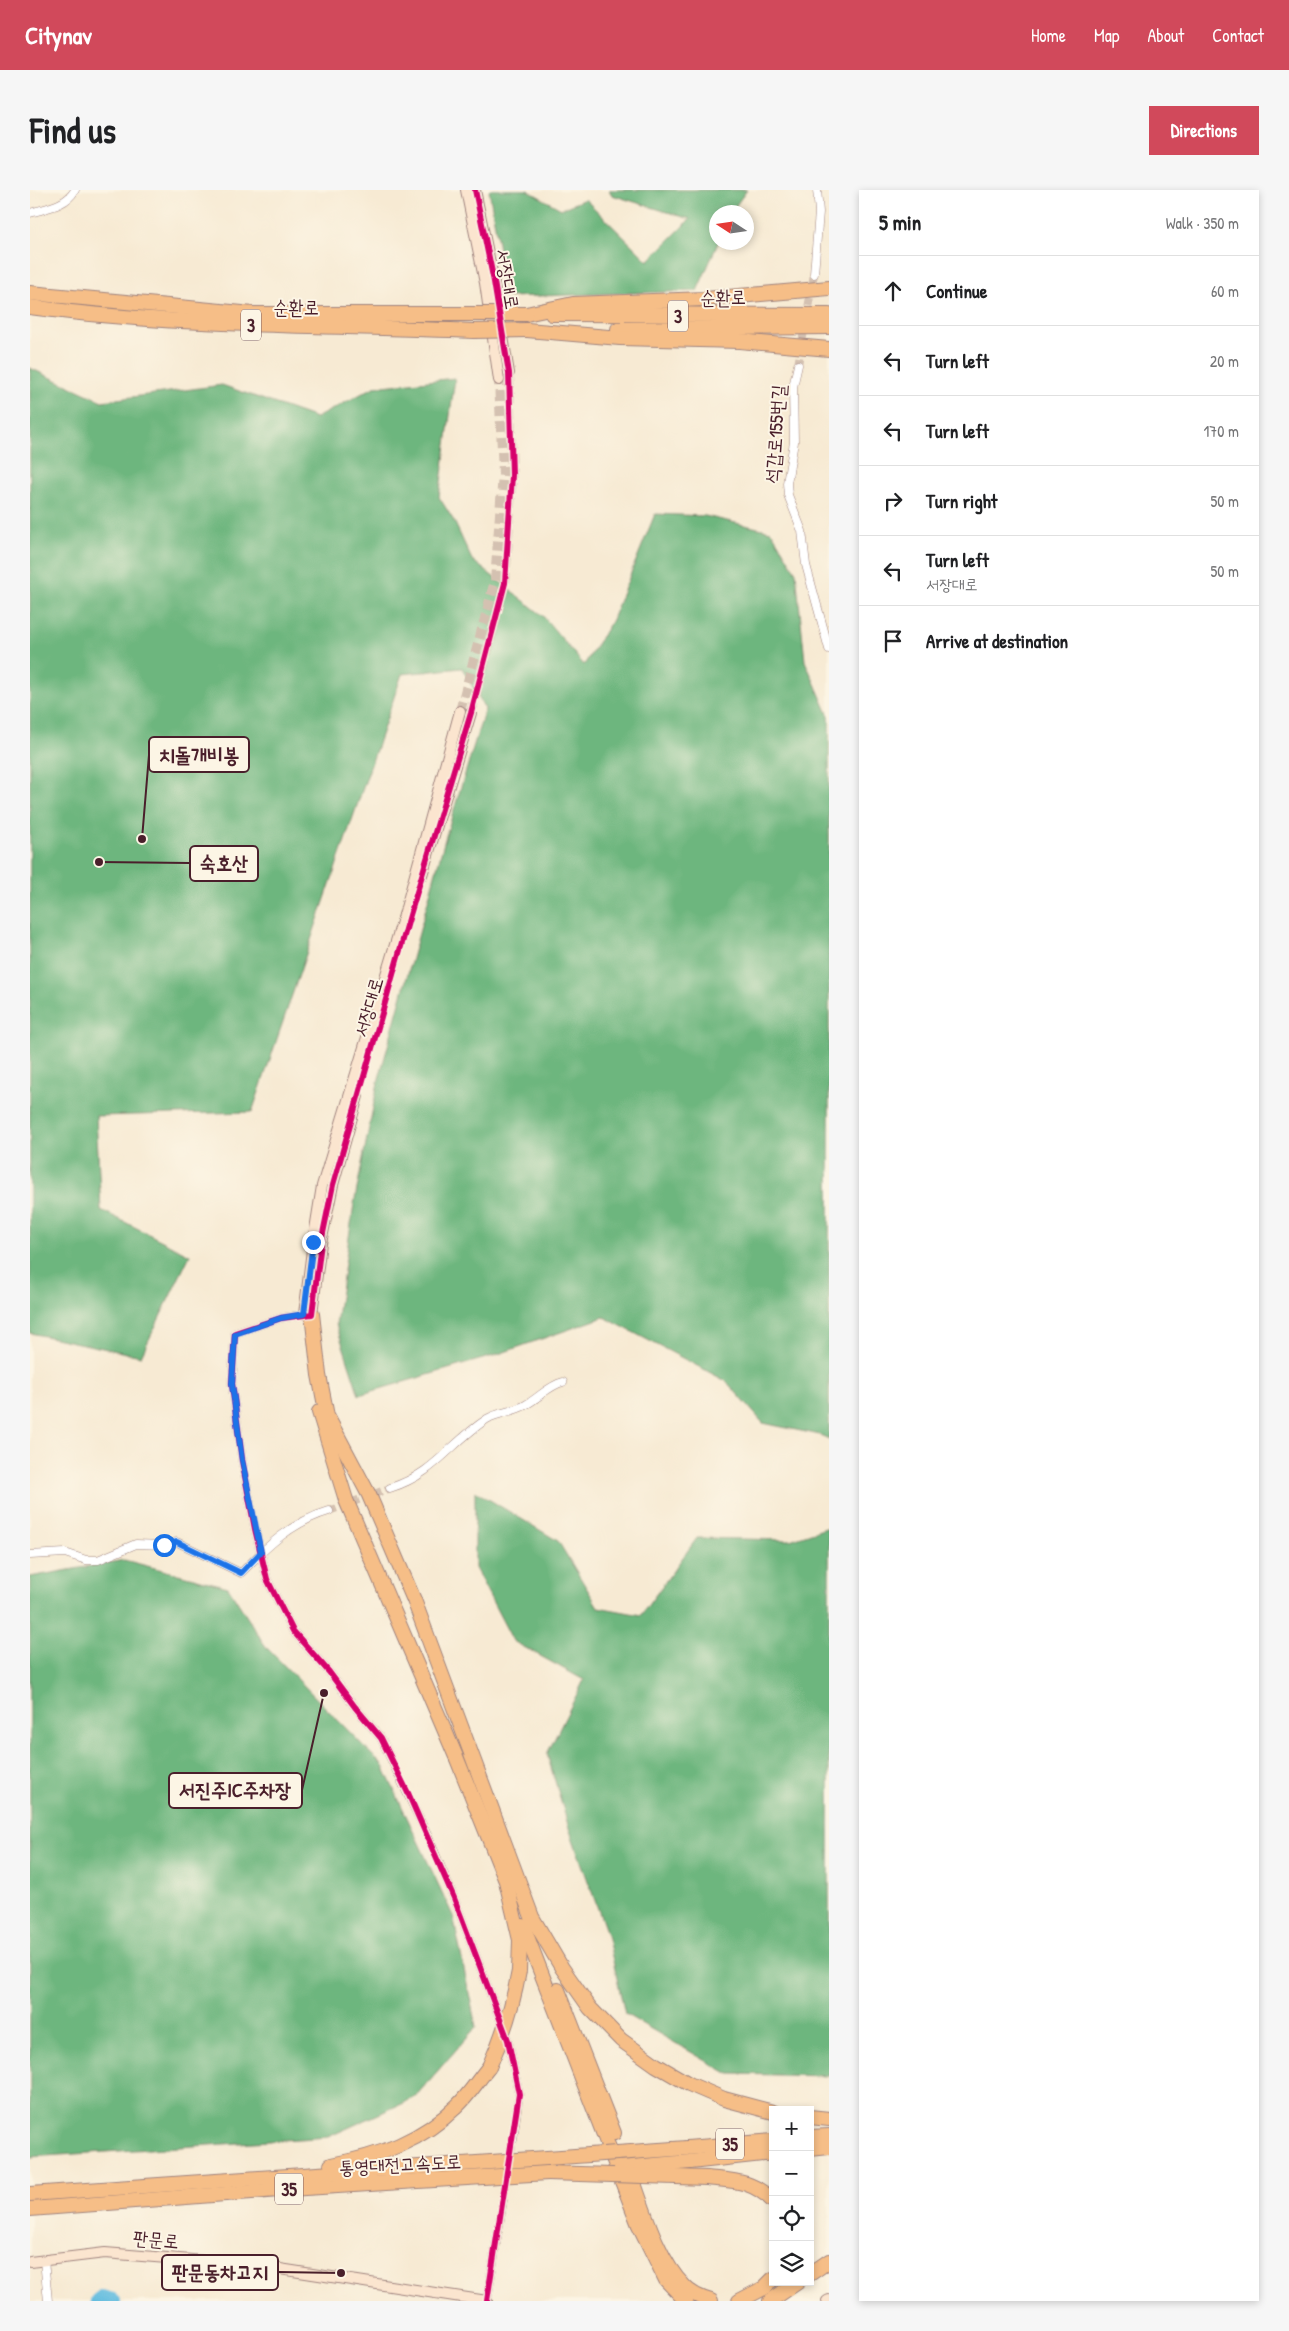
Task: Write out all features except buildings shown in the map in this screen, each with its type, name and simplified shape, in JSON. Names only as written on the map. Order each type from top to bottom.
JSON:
[{"type":"highway","points":[[526,314],[572,304],[705,299],[829,288]]},
{"type":"highway","name":"순환로","points":[[30,294],[253,314],[829,315]]},
{"type":"highway","name":"순환로","points":[[30,307],[138,319],[248,325],[343,326],[473,331],[829,327]]},
{"type":"highway","points":[[527,330],[620,338],[739,341],[829,349]]},
{"type":"highway","points":[[308,1314],[320,1418],[346,1500],[446,1732],[506,1881],[639,2225],[666,2280],[686,2301]]},
{"type":"highway","points":[[308,1314],[327,1416],[369,1495],[414,1600],[561,1998],[658,2244],[674,2274],[685,2288],[698,2297],[711,2301]]},
{"type":"highway","points":[[282,2175],[376,2155],[403,2144],[433,2127],[458,2105],[489,2067],[502,2038],[514,2000],[519,1971],[520,1940],[506,1881]]},
{"type":"highway","points":[[532,1918],[562,1968],[590,2008],[621,2040],[656,2065],[689,2084],[724,2099],[769,2111]]},
{"type":"highway","points":[[814,2117],[829,2119]]},
{"type":"highway","points":[[814,2137],[829,2136]]},
{"type":"highway","name":"통영대전고속도로","points":[[30,2194],[769,2141]]},
{"type":"highway","points":[[814,2149],[829,2147]]},
{"type":"highway","name":"통영대전고속도로","points":[[30,2209],[305,2188],[548,2174],[769,2153]]},
{"type":"highway","points":[[548,2174],[707,2178],[742,2181],[762,2190],[769,2197]]},
{"type":"highway","points":[[814,2271],[829,2261]]},
{"type":"highway","points":[[738,2301],[764,2288],[769,2283]]},
{"type":"highway","points":[[770,2301],[792,2286]]},
{"type":"street","points":[[30,212],[57,206],[72,196],[75,190]]},
{"type":"street","name":"서장대로","points":[[475,190],[494,282],[509,373]]},
{"type":"street","points":[[814,274],[819,212],[817,190]]},
{"type":"street","name":"서장대로","points":[[466,193],[485,283],[499,380]]},
{"type":"street","name":"석갑로155번길","points":[[798,365],[793,387],[794,442],[787,483],[788,495],[802,531],[806,565],[829,649]]},
{"type":"street","name":"서장대로","points":[[308,1314],[313,1242],[322,1186],[404,914],[460,711]]},
{"type":"street","name":"서장대로","points":[[308,1314],[333,1186],[410,915],[471,713]]},
{"type":"street","points":[[308,1314],[281,1318],[235,1334],[232,1384],[242,1460],[267,1579],[294,1631],[381,1738],[432,1848],[508,2040],[519,2094],[513,2140]]},
{"type":"street","points":[[390,1488],[421,1476],[469,1433],[489,1418],[521,1408],[554,1384],[563,1382]]},
{"type":"street","points":[[30,1555],[65,1552],[86,1560],[98,1560],[136,1544],[164,1545],[177,1542],[241,1573],[261,1552],[291,1528],[309,1517],[329,1512]]},
{"type":"street","points":[[487,2301],[503,2200]]},
{"type":"street","name":"판문로","points":[[30,2262],[105,2253],[254,2265],[487,2301]]},
{"type":"street","points":[[44,2260],[48,2301]]},
{"type":"green space","points":[[489,190],[527,190],[561,209],[585,199],[648,261],[690,219],[612,195],[609,190],[747,190],[736,205],[709,205],[709,250],[715,250],[697,291],[507,297]]},
{"type":"green space","points":[[30,368],[102,401],[222,385],[316,418],[374,387],[455,378],[439,497],[454,521],[472,560],[542,615],[584,665],[611,622],[655,514],[705,516],[771,531],[796,572],[805,661],[829,716],[829,1439],[820,1435],[763,1423],[726,1381],[604,1317],[493,1356],[359,1395],[336,1324],[354,1204],[378,1082],[445,839],[485,709],[462,668],[402,674],[252,1112],[96,1116],[101,1210],[190,1255],[141,1356],[30,1333]]},
{"type":"green space","points":[[475,1491],[558,1541],[598,1607],[641,1615],[697,1538],[790,1540],[829,1527],[829,2076],[729,2074],[625,2014],[607,1934],[569,1828],[547,1754],[584,1680],[513,1641],[475,1568]]},
{"type":"green space","points":[[124,1560],[228,1587],[266,1647],[383,1766],[453,1916],[476,2027],[414,2098],[328,2137],[30,2157],[30,1577]]},
{"type":"waterway","points":[[98,2301],[102,2298],[113,2301]]},
{"type":"tunnel","points":[[798,365],[814,274]]},
{"type":"tunnel","points":[[471,713],[505,583],[512,475],[509,373]]},
{"type":"tunnel","points":[[460,711],[495,581],[503,474],[499,380]]},
{"type":"tunnel","points":[[329,1511],[390,1488]]},
{"type":"tunnel","points":[[503,2200],[513,2140]]},
{"type":"cycle path","points":[[475,190],[494,282],[509,373],[512,475],[505,583],[471,713],[410,915],[333,1185],[321,1243],[312,1314],[281,1318],[235,1333],[232,1384],[242,1460],[267,1579],[293,1631],[329,1672],[381,1738],[408,1793],[454,1898],[508,2040],[519,2094],[487,2301]]},
{"type":"place","name":"치돌개비봉","points":[[142,839]]},
{"type":"place","name":"숙호산","points":[[99,862]]},
{"type":"place","name":"서진주IC주차장","points":[[324,1693]]},
{"type":"place","name":"판문동차고지","points":[[341,2273]]},
{"type":"route","points":[[164,1545],[177,1542],[241,1573],[261,1552],[242,1460],[232,1384],[235,1334],[281,1318],[304,1314],[313,1242]]}]
